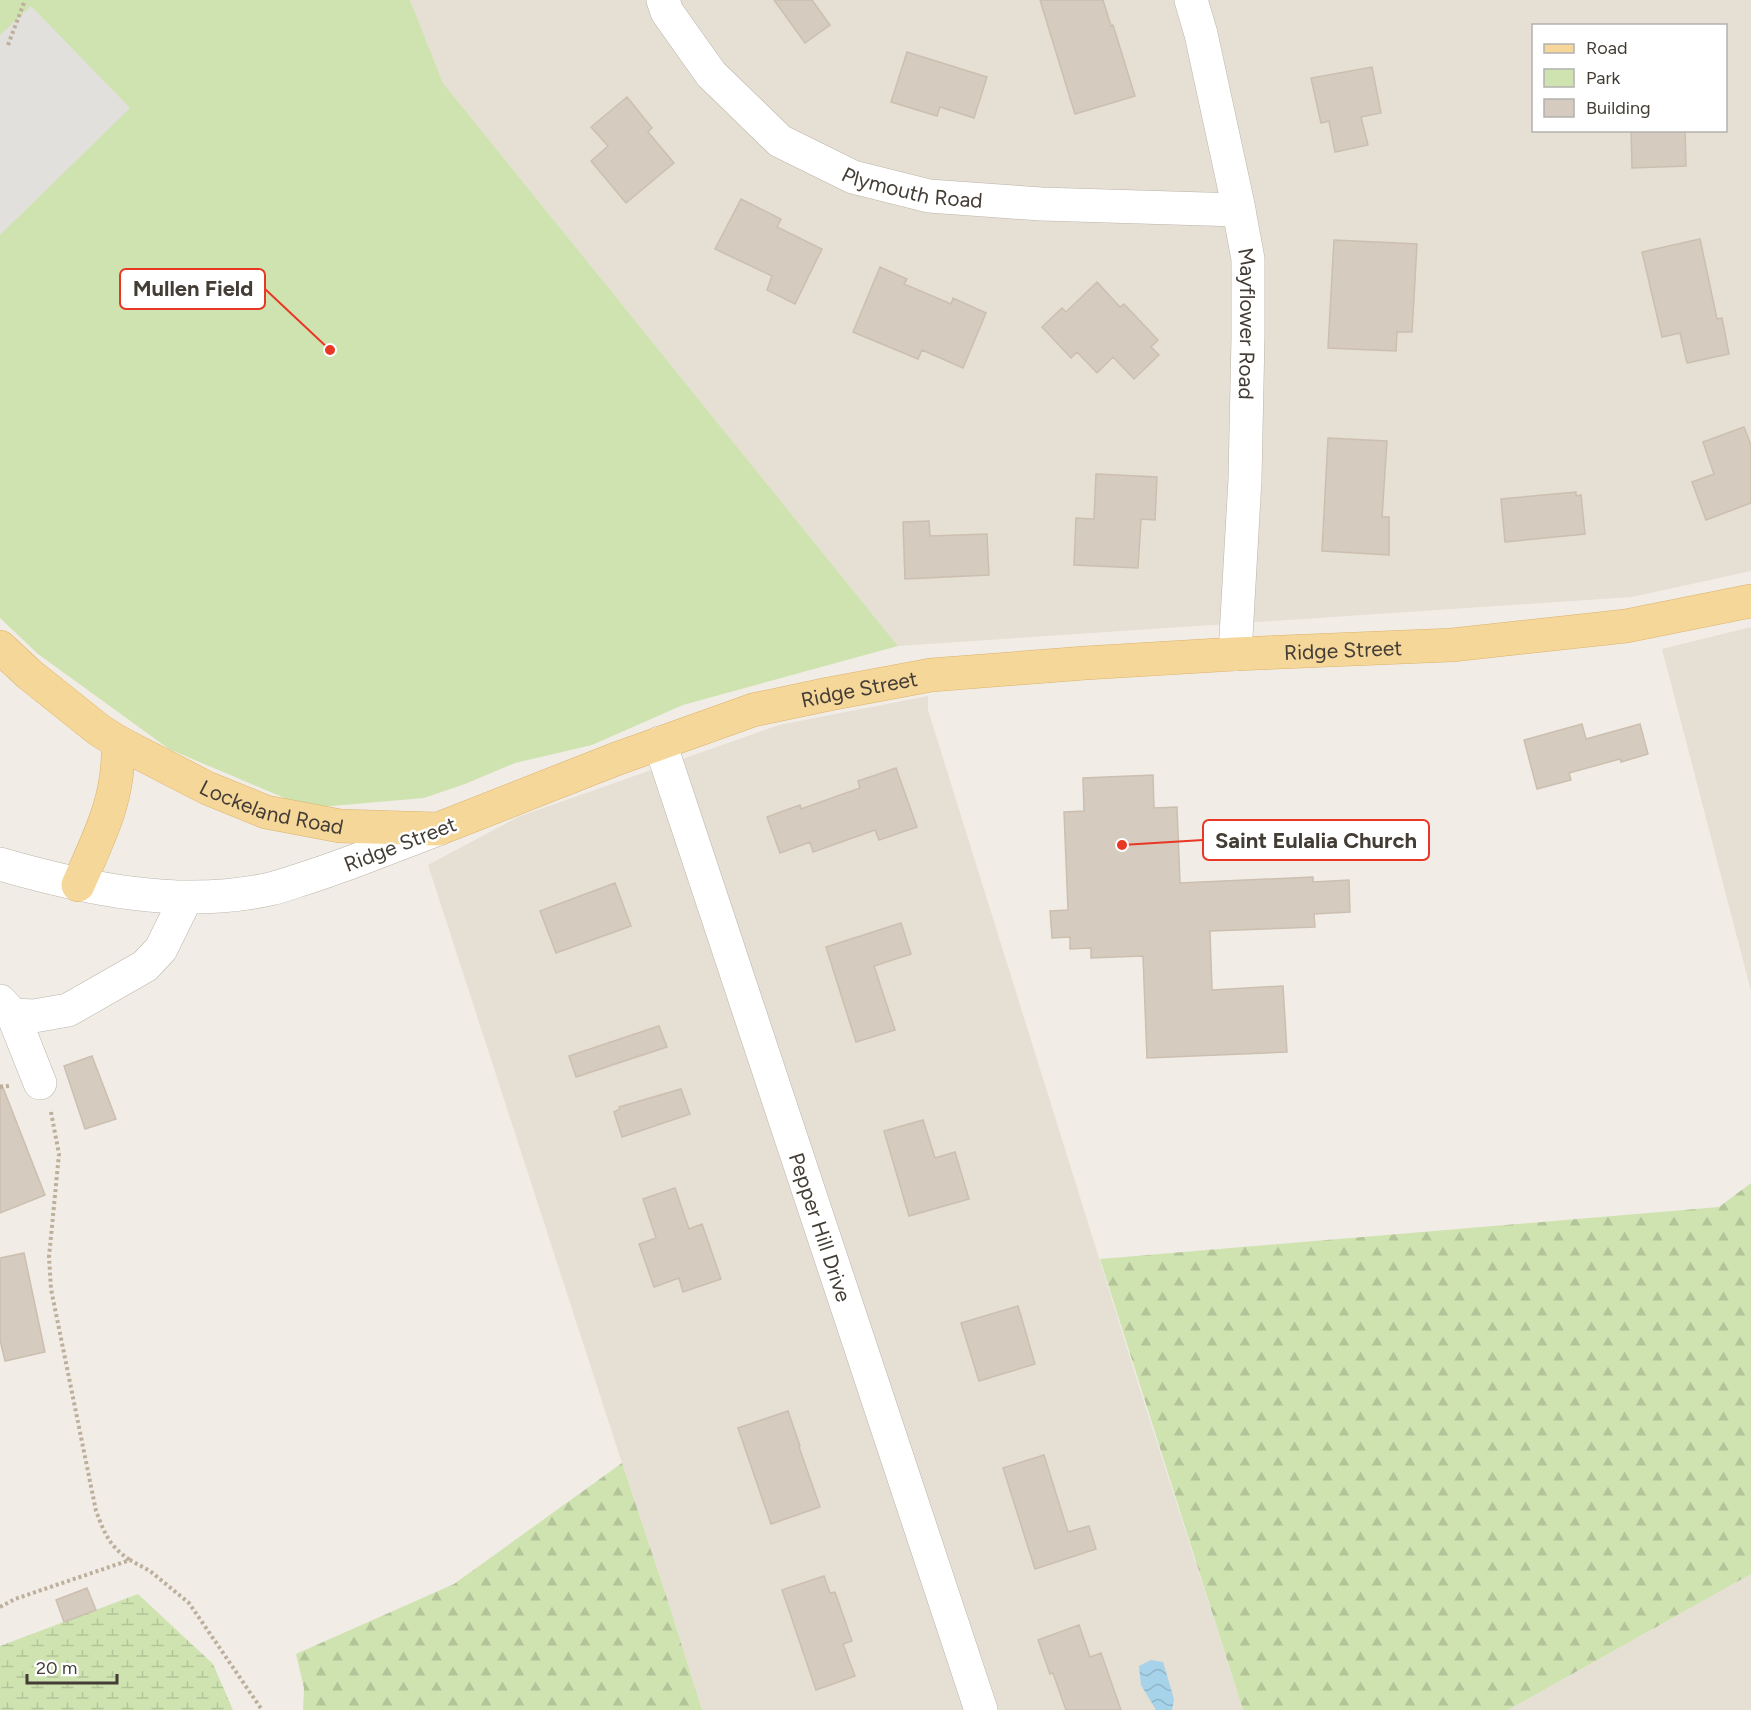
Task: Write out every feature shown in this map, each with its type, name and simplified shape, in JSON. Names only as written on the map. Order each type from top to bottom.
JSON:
[{"type":"main road","name":"Ridge Street","points":[[438,829],[616,759],[753,710],[931,675],[1235,654],[1452,645],[1626,626],[1751,601]]},
{"type":"main road","name":"Lockeland Road","points":[[0,647],[29,674],[99,730],[207,788],[266,812],[340,826],[438,829]]},
{"type":"main road","points":[[78,885],[107,818],[114,794],[119,763],[118,742]]},
{"type":"street","name":"Plymouth Road","points":[[663,0],[667,12],[711,74],[780,141],[853,177],[929,196],[1041,204],[1239,210]]},
{"type":"street","name":"Mayflower Road","points":[[1191,0],[1201,34],[1248,259],[1245,479],[1235,654]]},
{"type":"street","name":"Pepper Hill Drive","points":[[660,743],[981,1710]]},
{"type":"street","name":"Ridge Street","points":[[0,864],[78,885],[186,898],[217,897],[271,889],[438,829]]},
{"type":"street","points":[[7,1008],[34,1016],[68,1010],[145,966],[161,949],[186,898]]},
{"type":"street","points":[[7,1008],[40,1083]]},
{"type":"path","points":[[8,45],[25,0]]},
{"type":"path","points":[[40,1083],[54,1119],[59,1154],[49,1257],[51,1289],[96,1511],[105,1534],[117,1552],[150,1571],[189,1603],[262,1710]]},
{"type":"path","points":[[0,1607],[15,1599],[130,1560]]},
{"type":"shaded area","points":[[410,0],[1751,0],[1751,571],[1632,597],[898,646],[443,83]]},
{"type":"shaded area","points":[[31,6],[130,108],[0,235],[0,35]]},
{"type":"shaded area","points":[[1751,627],[1751,991],[1662,649]]},
{"type":"shaded area","points":[[928,696],[928,710],[1142,1396],[1243,1710],[702,1710],[428,865],[518,817],[779,725]]},
{"type":"shaded area","points":[[1751,1574],[1751,1710],[1508,1710]]},
{"type":"green space","points":[[0,0],[410,0],[443,83],[898,646],[683,705],[592,745],[515,763],[424,798],[308,808],[169,749],[38,654],[0,618]]},
{"type":"green space","points":[[1751,1183],[1751,1574],[1508,1710],[1243,1710],[1100,1259],[1719,1207]]},
{"type":"green space","points":[[622,1463],[702,1710],[303,1710],[304,1688],[296,1654],[454,1584]]},
{"type":"green space","points":[[138,1594],[213,1664],[233,1710],[0,1710],[0,1646]]},
{"type":"water","points":[[1151,1660],[1163,1662],[1174,1699],[1172,1710],[1156,1710],[1141,1685],[1139,1666]]},
{"type":"building","points":[[774,0],[812,0],[830,25],[805,43]]},
{"type":"building","points":[[1040,0],[1103,0],[1135,96],[1075,114]]},
{"type":"building","points":[[907,52],[987,77],[974,118],[940,107],[937,116],[891,102]]},
{"type":"building","points":[[1372,67],[1381,113],[1361,117],[1368,145],[1335,152],[1329,121],[1321,123],[1311,78]]},
{"type":"building","points":[[627,97],[652,128],[648,132],[674,163],[626,203],[591,161],[608,146],[591,127]]},
{"type":"building","points":[[1631,132],[1685,132],[1686,166],[1632,168]]},
{"type":"building","points":[[741,199],[781,219],[777,227],[822,249],[795,304],[767,290],[772,276],[715,249]]},
{"type":"building","points":[[1700,239],[1717,319],[1722,318],[1729,354],[1687,363],[1680,333],[1662,337],[1642,252]]},
{"type":"building","points":[[1334,240],[1417,244],[1412,332],[1397,332],[1396,351],[1328,348]]},
{"type":"building","points":[[880,267],[907,279],[904,284],[951,304],[953,298],[986,313],[963,368],[922,350],[918,359],[853,332]]},
{"type":"building","points":[[1097,282],[1120,307],[1124,304],[1158,340],[1151,347],[1159,355],[1134,379],[1113,357],[1097,373],[1077,352],[1071,358],[1042,327],[1062,308],[1066,312]]},
{"type":"building","points":[[1744,427],[1751,445],[1751,503],[1706,520],[1692,482],[1714,474],[1703,442]]},
{"type":"building","points":[[1328,438],[1387,441],[1382,517],[1389,517],[1389,555],[1322,551]]},
{"type":"building","points":[[1096,474],[1157,477],[1155,520],[1141,519],[1138,568],[1074,565],[1076,518],[1094,519]]},
{"type":"building","points":[[1576,492],[1576,496],[1581,495],[1585,534],[1505,542],[1501,499]]},
{"type":"building","points":[[929,521],[930,536],[987,534],[989,575],[905,579],[903,522]]},
{"type":"building","points":[[1582,724],[1586,739],[1640,724],[1648,754],[1569,773],[1571,780],[1537,789],[1524,740]]},
{"type":"building","points":[[896,768],[917,827],[879,840],[875,830],[813,852],[810,842],[780,853],[767,817],[800,805],[801,809],[860,788],[858,781]]},
{"type":"building","points":[[1153,775],[1154,808],[1177,807],[1180,883],[1313,877],[1313,882],[1349,880],[1350,912],[1314,914],[1315,927],[1210,931],[1212,990],[1283,986],[1287,1052],[1147,1058],[1143,956],[1091,958],[1091,948],[1070,949],[1070,937],[1052,938],[1050,911],[1068,910],[1064,812],[1084,811],[1083,778]]},
{"type":"building","points":[[615,883],[631,926],[556,953],[540,911]]},
{"type":"building","points":[[901,923],[911,954],[874,966],[895,1030],[856,1042],[826,947]]},
{"type":"building","points":[[659,1026],[667,1047],[576,1077],[569,1056]]},
{"type":"building","points":[[92,1056],[116,1119],[85,1129],[64,1066]]},
{"type":"building","points":[[0,1085],[2,1085],[45,1195],[0,1213]]},
{"type":"building","points":[[681,1089],[690,1114],[622,1137],[614,1112],[620,1109],[619,1107]]},
{"type":"building","points":[[923,1120],[935,1158],[955,1152],[969,1199],[909,1216],[884,1131]]},
{"type":"building","points":[[675,1188],[689,1229],[702,1224],[721,1279],[683,1292],[679,1278],[654,1287],[639,1244],[656,1238],[643,1199]]},
{"type":"building","points":[[24,1253],[45,1352],[5,1361],[0,1340],[0,1258]]},
{"type":"building","points":[[1018,1306],[1035,1364],[979,1381],[961,1323]]},
{"type":"building","points":[[788,1411],[820,1507],[771,1524],[738,1428]]},
{"type":"building","points":[[1044,1455],[1068,1532],[1089,1526],[1096,1549],[1035,1569],[1003,1468]]},
{"type":"building","points":[[824,1576],[830,1593],[835,1592],[852,1641],[843,1644],[855,1676],[816,1690],[782,1590]]},
{"type":"building","points":[[87,1588],[96,1610],[64,1622],[56,1600]]},
{"type":"building","points":[[1079,1625],[1090,1657],[1101,1653],[1121,1710],[1066,1710],[1038,1640]]},
{"type":"place","name":"Mullen Field","points":[[330,350]]},
{"type":"place","name":"Saint Eulalia Church","points":[[1122,845]]}]
